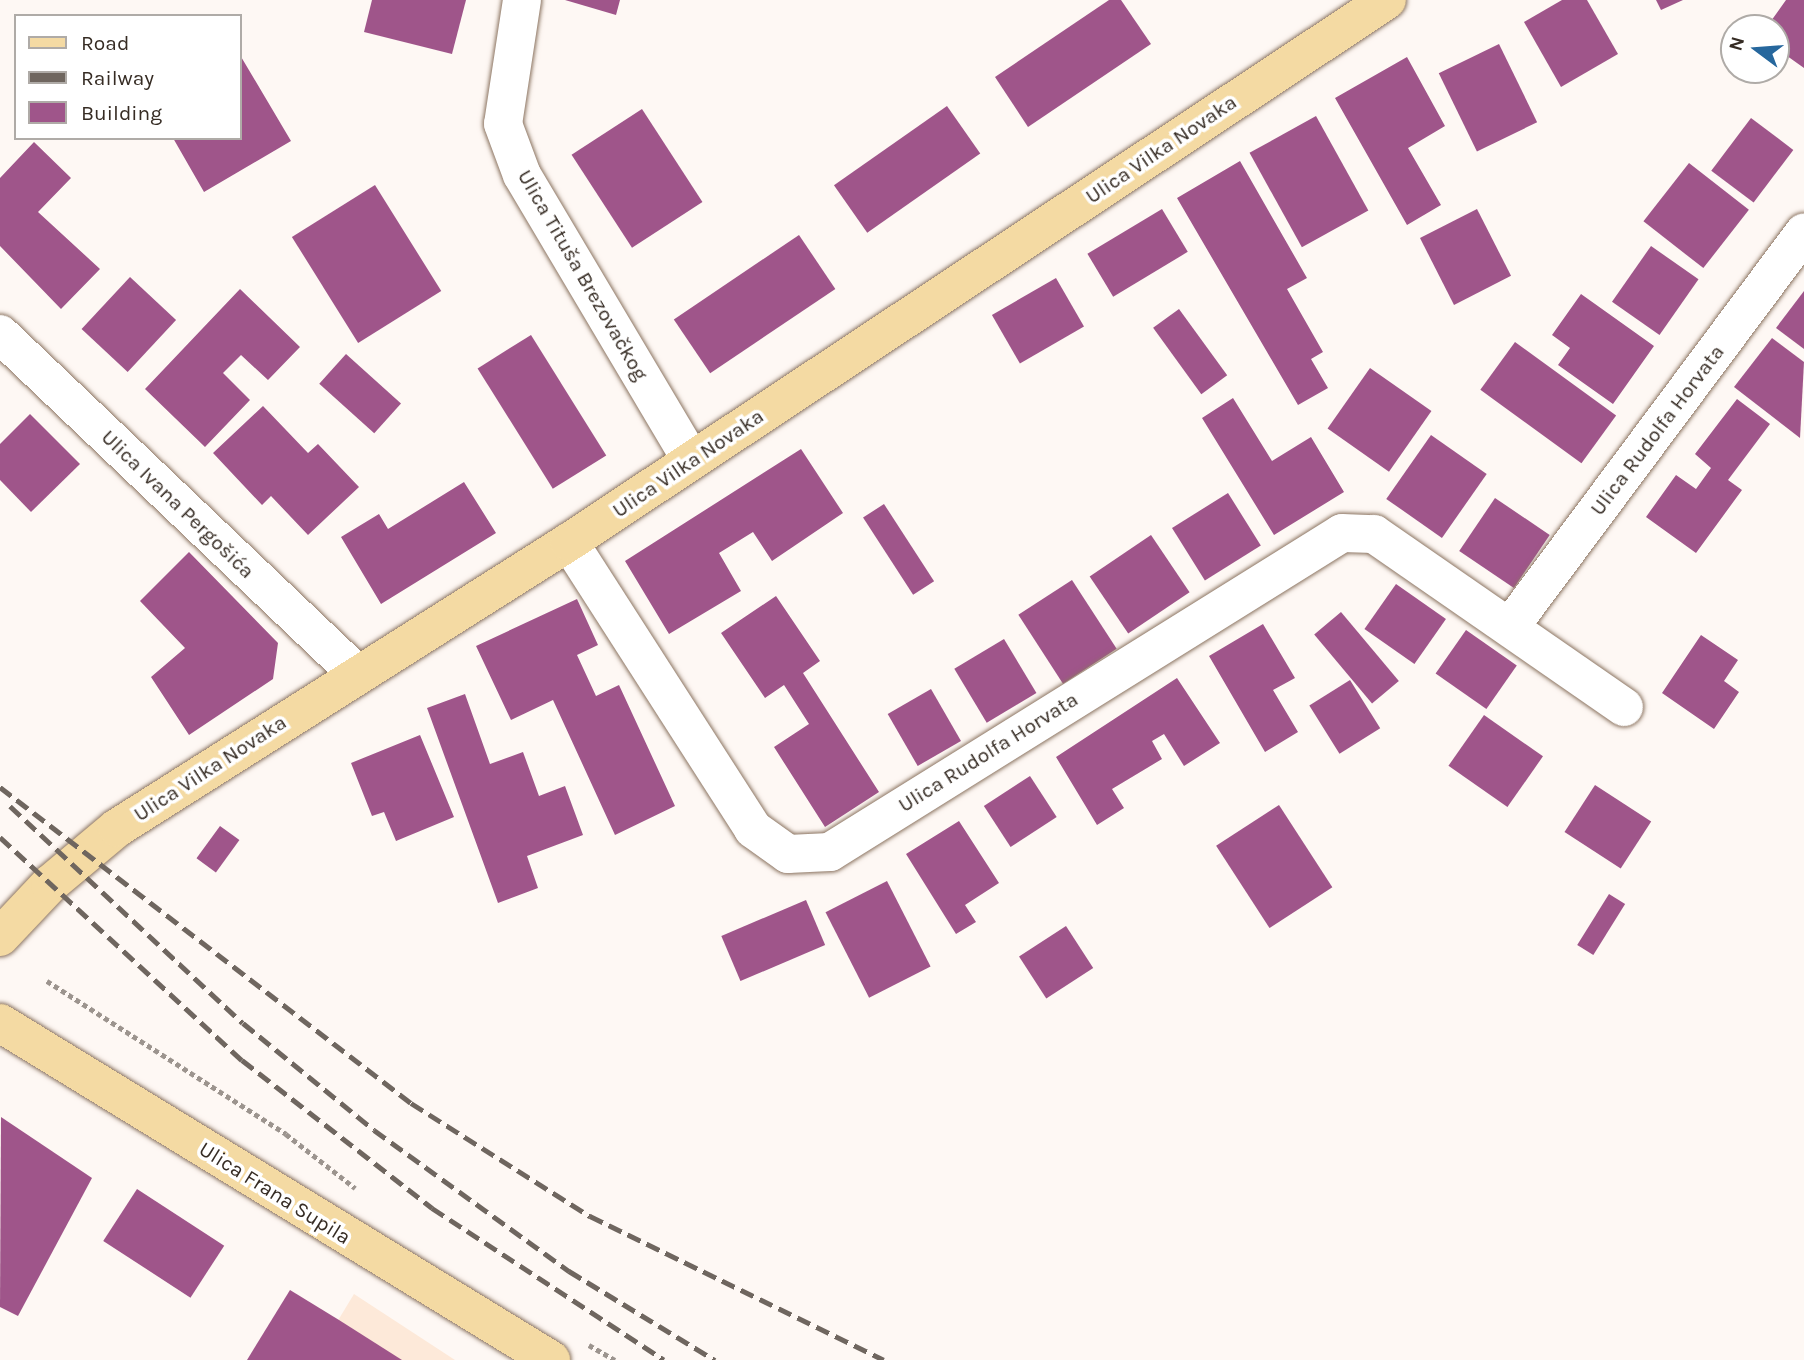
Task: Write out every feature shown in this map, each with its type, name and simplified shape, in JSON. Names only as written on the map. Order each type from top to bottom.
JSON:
[{"type":"main road","name":"Ulica Vilka Novaka","points":[[0,937],[50,884],[117,828],[569,542],[1370,5]]},
{"type":"main road","name":"Ulica Frana Supila","points":[[0,1023],[566,1350]]},
{"type":"street","name":"Ulica Tituša Brezovačkog","points":[[522,0],[503,124],[522,174],[691,460]]},
{"type":"street","name":"Ulica Rudolfa Horvata","points":[[1510,627],[1804,232]]},
{"type":"street","name":"Ulica Ivana Pergošića","points":[[0,334],[357,674]]},
{"type":"street","name":"Ulica Rudolfa Horvata","points":[[569,542],[752,829],[788,854],[830,852],[1342,533],[1374,534],[1625,707]]},
{"type":"path","points":[[47,981],[286,1134],[361,1192]]},
{"type":"path","points":[[566,1350],[615,1360]]},
{"type":"shaded area","points":[[354,1294],[455,1360],[314,1360]]},
{"type":"building","points":[[372,0],[466,0],[452,54],[364,32]]},
{"type":"building","points":[[565,0],[620,0],[616,15]]},
{"type":"building","points":[[1109,0],[1121,0],[1151,44],[1028,127],[995,77]]},
{"type":"building","points":[[1562,0],[1587,0],[1618,54],[1561,87],[1524,22]]},
{"type":"building","points":[[1656,0],[1683,0],[1661,10]]},
{"type":"building","points":[[1786,0],[1804,0],[1804,68],[1790,58],[1790,14],[1776,14]]},
{"type":"building","points":[[1499,44],[1537,122],[1477,152],[1439,73]]},
{"type":"building","points":[[1407,57],[1445,126],[1408,148],[1441,205],[1407,225],[1335,98]]},
{"type":"building","points":[[242,58],[291,141],[204,192],[174,140],[242,140]]},
{"type":"building","points":[[947,106],[980,154],[867,233],[834,185]]},
{"type":"building","points":[[642,109],[702,202],[632,248],[572,155]]},
{"type":"building","points":[[1316,116],[1368,210],[1302,247],[1250,153]]},
{"type":"building","points":[[1751,118],[1793,150],[1754,203],[1711,171]]},
{"type":"building","points":[[34,142],[71,178],[38,212],[100,269],[61,309],[0,246],[0,178]]},
{"type":"building","points":[[1240,161],[1307,278],[1287,289],[1323,352],[1311,359],[1328,388],[1298,405],[1177,198]]},
{"type":"building","points":[[1689,163],[1749,210],[1703,268],[1643,221]]},
{"type":"building","points":[[375,185],[441,291],[358,343],[292,237]]},
{"type":"building","points":[[1162,209],[1188,252],[1113,297],[1087,254]]},
{"type":"building","points":[[1477,209],[1511,276],[1454,305],[1420,238]]},
{"type":"building","points":[[799,235],[835,289],[710,373],[674,319]]},
{"type":"building","points":[[1651,246],[1699,279],[1660,335],[1612,302]]},
{"type":"building","points":[[130,277],[176,320],[128,372],[82,329]]},
{"type":"building","points":[[1056,278],[1084,326],[1020,363],[992,315]]},
{"type":"building","points":[[240,289],[300,347],[268,380],[241,355],[223,373],[250,400],[205,447],[145,389]]},
{"type":"building","points":[[1804,291],[1804,349],[1776,328]]},
{"type":"building","points":[[1581,294],[1654,346],[1613,404],[1558,365],[1570,348],[1552,335]]},
{"type":"building","points":[[1179,309],[1227,375],[1201,394],[1153,328]]},
{"type":"building","points":[[531,335],[606,455],[553,489],[478,368]]},
{"type":"building","points":[[1772,338],[1804,362],[1800,438],[1734,387]]},
{"type":"building","points":[[1515,342],[1616,415],[1581,463],[1480,390]]},
{"type":"building","points":[[346,354],[401,404],[374,433],[319,384]]},
{"type":"building","points":[[1370,368],[1431,411],[1389,472],[1328,429]]},
{"type":"building","points":[[1233,398],[1272,461],[1311,437],[1344,492],[1274,535],[1202,418]]},
{"type":"building","points":[[1737,399],[1770,424],[1728,480],[1742,490],[1696,553],[1646,517],[1676,475],[1696,489],[1711,468],[1695,454]]},
{"type":"building","points":[[263,406],[308,453],[318,444],[359,487],[308,535],[271,496],[262,505],[213,453]]},
{"type":"building","points":[[30,414],[80,464],[31,512],[0,480],[0,444]]},
{"type":"building","points":[[1431,435],[1487,474],[1442,538],[1386,499]]},
{"type":"building","points":[[801,449],[843,513],[772,561],[753,532],[719,553],[741,591],[669,634],[625,561]]},
{"type":"building","points":[[464,482],[496,533],[381,604],[341,537],[379,514],[388,529]]},
{"type":"building","points":[[1228,493],[1261,546],[1205,581],[1172,528]]},
{"type":"building","points":[[1495,498],[1550,535],[1514,588],[1459,551]]},
{"type":"building","points":[[884,504],[934,581],[913,595],[863,518]]},
{"type":"building","points":[[1151,535],[1190,592],[1128,634],[1090,576]]},
{"type":"building","points":[[189,552],[278,643],[273,679],[189,735],[151,677],[185,648],[140,601]]},
{"type":"building","points":[[1072,580],[1117,649],[1063,684],[1018,615]]},
{"type":"building","points":[[1396,584],[1446,619],[1414,664],[1364,629]]},
{"type":"building","points":[[776,596],[820,661],[803,673],[879,792],[825,827],[774,747],[809,724],[784,685],[765,698],[721,633]]},
{"type":"building","points":[[577,599],[598,645],[577,655],[596,696],[619,685],[675,806],[615,835],[553,700],[511,720],[476,646]]},
{"type":"building","points":[[1341,612],[1399,681],[1372,703],[1314,634]]},
{"type":"building","points":[[1263,624],[1295,678],[1273,690],[1298,732],[1265,752],[1209,656]]},
{"type":"building","points":[[1466,630],[1517,666],[1486,709],[1436,673]]},
{"type":"building","points":[[1701,635],[1738,660],[1724,681],[1739,692],[1714,729],[1662,693]]},
{"type":"building","points":[[1004,639],[1036,693],[987,723],[954,669]]},
{"type":"building","points":[[1177,678],[1220,743],[1184,766],[1164,734],[1152,741],[1162,759],[1112,789],[1124,808],[1097,825],[1056,757]]},
{"type":"building","points":[[1350,680],[1380,728],[1339,754],[1309,705]]},
{"type":"building","points":[[931,689],[961,741],[918,766],[888,714]]},
{"type":"building","points":[[465,694],[490,764],[523,752],[539,796],[565,786],[583,835],[527,856],[538,888],[498,903],[427,708]]},
{"type":"building","points":[[1484,715],[1543,756],[1507,807],[1448,766]]},
{"type":"building","points":[[420,735],[454,817],[396,841],[384,812],[372,816],[351,763]]},
{"type":"building","points":[[1030,776],[1057,817],[1011,847],[984,806]]},
{"type":"building","points":[[1595,785],[1651,821],[1621,868],[1565,832]]},
{"type":"building","points":[[1279,805],[1332,887],[1269,928],[1216,846]]},
{"type":"building","points":[[959,821],[999,883],[965,905],[976,922],[956,934],[906,854]]},
{"type":"building","points":[[220,826],[239,840],[216,872],[196,858]]},
{"type":"building","points":[[887,881],[931,967],[869,998],[826,912]]},
{"type":"building","points":[[1609,894],[1625,904],[1593,955],[1577,945]]},
{"type":"building","points":[[806,900],[825,945],[740,981],[721,936]]},
{"type":"building","points":[[1066,926],[1093,968],[1046,998],[1019,956]]},
{"type":"building","points":[[1,1117],[92,1178],[18,1316],[0,1307]]},
{"type":"building","points":[[137,1189],[224,1246],[190,1298],[103,1241]]},
{"type":"building","points":[[290,1290],[339,1320],[402,1360],[247,1360]]},
{"type":"railway","points":[[0,787],[411,1103],[590,1216],[884,1360]]},
{"type":"railway","points":[[10,806],[243,1023],[374,1130],[569,1271],[715,1360]]},
{"type":"railway","points":[[0,837],[242,1060],[432,1208],[664,1360]]}]
